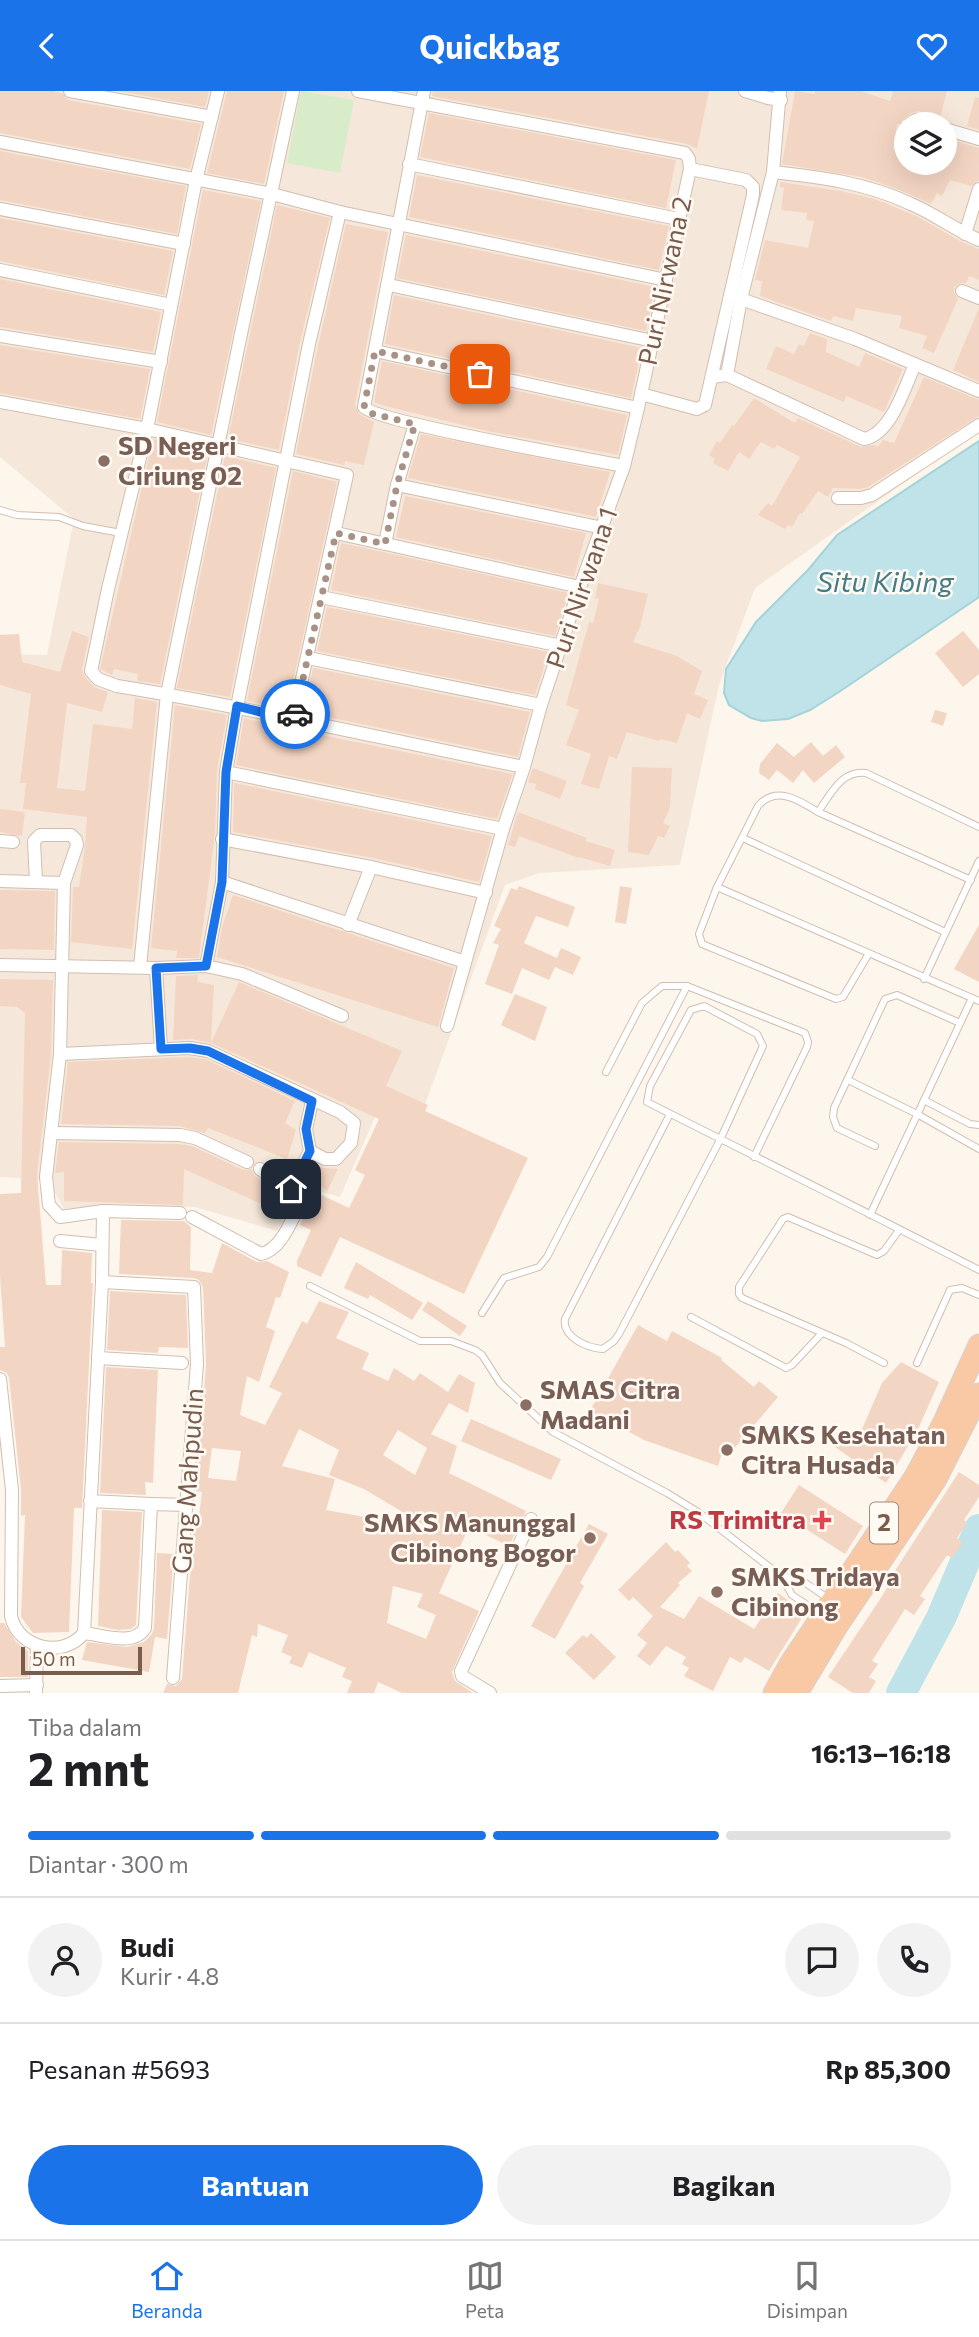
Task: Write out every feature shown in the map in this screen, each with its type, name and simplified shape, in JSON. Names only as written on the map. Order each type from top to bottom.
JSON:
[{"type":"highway","name":"2","points":[[797,1693],[835,1614],[943,1424],[979,1345]]},
{"type":"highway","name":"2","points":[[774,1693],[936,1479],[979,1394]]},
{"type":"street","points":[[70,91],[212,117]]},
{"type":"street","points":[[218,91],[196,180],[147,429],[92,660],[92,671],[98,679],[117,686],[237,706],[524,767]]},
{"type":"street","points":[[140,967],[167,694],[293,91]]},
{"type":"street","points":[[358,91],[423,97],[364,407],[373,414],[415,424],[624,466]]},
{"type":"street","points":[[727,375],[741,299],[773,172],[781,95],[768,99],[745,91]]},
{"type":"street","name":"Puri Nirwana 2","points":[[423,97],[685,153],[690,169],[638,408]]},
{"type":"street","points":[[957,133],[979,139]]},
{"type":"street","points":[[0,142],[271,194],[399,225],[666,280]]},
{"type":"street","points":[[409,164],[678,219]]},
{"type":"street","name":"Puri Nirwana 2","points":[[641,394],[697,409],[705,405],[753,195],[753,187],[746,180],[690,169]]},
{"type":"street","points":[[773,172],[846,182],[878,191],[911,204],[979,240]]},
{"type":"street","points":[[965,234],[979,189]]},
{"type":"street","points":[[0,209],[184,244]]},
{"type":"street","points":[[206,966],[222,882],[226,772],[237,706],[309,344],[340,212]]},
{"type":"street","points":[[0,271],[171,305]]},
{"type":"street","points":[[389,285],[653,341]]},
{"type":"street","points":[[962,291],[979,298]]},
{"type":"street","points":[[741,299],[855,339],[979,391]]},
{"type":"street","points":[[0,336],[161,362]]},
{"type":"street","points":[[375,351],[638,408]]},
{"type":"street","points":[[712,377],[727,375],[864,439],[878,434],[884,426],[894,411],[915,365]]},
{"type":"street","points":[[0,402],[147,429],[347,475],[309,658],[293,720]]},
{"type":"street","name":"Puri Nirwana 1","points":[[447,1026],[541,705],[624,466],[638,408]]},
{"type":"street","points":[[385,544],[397,485],[415,424]]},
{"type":"street","points":[[838,498],[872,495],[979,425]]},
{"type":"street","points":[[397,485],[603,528]]},
{"type":"street","points":[[336,533],[580,587]]},
{"type":"street","points":[[321,597],[562,646]]},
{"type":"street","points":[[309,658],[541,705]]},
{"type":"street","points":[[226,772],[503,829]]},
{"type":"street","points":[[36,882],[36,837],[71,835],[77,845],[64,883],[60,1054],[46,1177],[49,1205],[60,1217],[103,1211],[186,1215],[261,1254],[270,1252],[278,1243],[300,1205],[300,1198],[260,1169]]},
{"type":"street","points":[[222,839],[371,867],[486,893]]},
{"type":"street","points":[[348,925],[371,867]]},
{"type":"street","points":[[0,881],[64,883]]},
{"type":"street","points":[[222,882],[465,962]]},
{"type":"street","points":[[0,965],[156,968],[206,966],[242,974],[342,1016]]},
{"type":"street","points":[[156,968],[161,1049]]},
{"type":"street","points":[[60,1054],[190,1048],[208,1051],[346,1115],[354,1123],[355,1131],[347,1149],[336,1159],[325,1159],[310,1151]]},
{"type":"street","points":[[291,1189],[310,1151],[306,1129],[312,1101]]},
{"type":"street","points":[[51,1133],[180,1135],[195,1138],[247,1162]]},
{"type":"street","points":[[0,1379],[12,1490],[13,1624],[21,1635],[37,1646],[71,1645],[84,1633],[102,1282],[103,1211]]},
{"type":"street","points":[[60,1241],[102,1245]]},
{"type":"street","name":"Gang Mahpudin","points":[[102,1282],[194,1287],[197,1364],[173,1678]]},
{"type":"street","points":[[98,1359],[182,1363]]},
{"type":"street","points":[[90,1501],[186,1505]]},
{"type":"street","points":[[84,1633],[126,1639],[142,1634],[145,1628],[152,1504]]},
{"type":"street","points":[[490,1693],[462,1676],[461,1671],[531,1519]]},
{"type":"street","points":[[0,1686],[36,1689],[37,1646]]},
{"type":"lane","points":[[0,510],[17,515],[58,517],[83,526],[121,533]]},
{"type":"lane","points":[[818,812],[839,782],[852,773],[859,772],[979,827]]},
{"type":"lane","points":[[869,955],[843,997],[836,999],[702,944],[699,934],[716,887],[764,799],[783,795],[796,798],[818,812],[971,880]]},
{"type":"lane","points":[[743,838],[945,932]]},
{"type":"lane","points":[[924,979],[979,861]]},
{"type":"lane","points":[[716,887],[975,1000],[960,1023],[870,1215]]},
{"type":"lane","points":[[606,1072],[647,998],[662,986],[687,986],[801,1032],[807,1037],[807,1047],[754,1157]]},
{"type":"lane","points":[[482,1314],[504,1278],[539,1267],[547,1257],[687,986]]},
{"type":"lane","points":[[875,1146],[837,1128],[833,1117],[834,1108],[883,1002],[889,996],[897,995],[960,1023]]},
{"type":"lane","points":[[670,1114],[565,1319],[564,1327],[567,1333],[587,1346],[603,1349],[614,1341],[720,1140],[763,1046],[757,1034],[705,1006],[691,1010],[650,1086],[647,1102],[720,1140],[979,1270]]},
{"type":"lane","points":[[848,1080],[979,1149]]},
{"type":"lane","points":[[924,1100],[970,1124],[979,1125]]},
{"type":"lane","points":[[884,1363],[846,1343],[742,1298],[739,1287],[783,1219],[788,1217],[877,1255],[884,1251],[899,1230]]},
{"type":"lane","points":[[310,1286],[421,1341],[451,1341],[475,1350],[482,1355],[500,1383],[553,1432],[698,1512],[781,1576],[792,1595],[835,1614]]},
{"type":"lane","points":[[917,1363],[950,1290],[962,1288],[979,1295]]},
{"type":"lane","points":[[691,1317],[786,1368],[792,1366],[822,1333]]},
{"type":"lane","points":[[781,1576],[804,1582],[835,1614]]},
{"type":"shaded area","points":[[0,91],[979,91],[979,430],[755,588],[719,685],[680,865],[539,873],[505,885],[415,1132],[375,1117],[340,1197],[308,1188],[277,1231],[195,1207],[108,1206],[64,1209],[48,1180],[0,1177],[0,654],[47,655],[74,519],[0,457]]},
{"type":"green space","points":[[301,91],[354,100],[340,173],[287,163]]},
{"type":"water","name":"Situ Kibing","points":[[979,441],[979,597],[810,710],[788,719],[762,721],[729,705],[724,693],[726,669],[756,622],[808,570],[837,535]]},
{"type":"building","points":[[0,91],[52,91],[62,93],[68,100],[201,124],[190,169],[0,133]]},
{"type":"building","points":[[119,91],[209,91],[205,107]]},
{"type":"building","points":[[227,91],[284,91],[264,184],[207,173]]},
{"type":"building","points":[[433,91],[709,91],[697,149],[687,144],[432,96]]},
{"type":"building","points":[[795,91],[815,94],[815,91],[861,91],[890,101],[893,91],[947,91],[942,112],[894,112],[894,175],[957,175],[957,142],[979,148],[979,180],[971,186],[950,180],[942,196],[937,193],[931,204],[862,177],[782,164]]},
{"type":"building","points":[[975,97],[979,98],[979,130],[967,126]]},
{"type":"building","points":[[429,113],[676,160],[666,208],[420,157]]},
{"type":"building","points":[[0,151],[186,186],[177,234],[0,200]]},
{"type":"building","points":[[417,175],[669,226],[659,270],[409,217]]},
{"type":"building","points":[[780,182],[875,199],[916,216],[979,249],[979,280],[969,276],[966,283],[954,287],[958,299],[934,353],[922,348],[927,336],[899,328],[902,316],[856,308],[853,321],[833,316],[831,321],[760,296],[762,281],[755,280],[765,240],[808,248],[814,221],[806,220],[807,213],[781,210],[784,188],[780,187]]},
{"type":"building","points":[[203,190],[261,201],[211,435],[157,422]]},
{"type":"building","points":[[277,205],[330,218],[300,342],[279,450],[228,439]]},
{"type":"building","points":[[0,218],[173,251],[164,295],[0,261]]},
{"type":"building","points":[[346,224],[388,232],[355,405],[359,414],[374,422],[364,465],[345,461],[344,465],[296,454]]},
{"type":"building","points":[[406,235],[655,287],[646,331],[397,278]]},
{"type":"building","points":[[0,279],[161,312],[153,352],[0,327]]},
{"type":"building","points":[[394,295],[642,348],[631,398],[385,344]]},
{"type":"building","points":[[979,308],[979,382],[953,370]]},
{"type":"building","points":[[810,333],[827,339],[826,352],[859,367],[865,353],[903,369],[884,412],[846,396],[844,402],[766,369],[776,346],[794,354],[799,344],[804,346]]},
{"type":"building","points":[[0,345],[150,369],[140,419],[0,393]]},
{"type":"building","points":[[382,361],[627,415],[618,455],[487,431],[381,405],[374,402]]},
{"type":"building","points":[[924,377],[979,400],[979,416],[868,487],[833,488],[828,497],[818,491],[792,527],[788,525],[785,529],[758,515],[768,503],[772,506],[800,457],[777,445],[774,449],[761,442],[749,459],[739,452],[728,471],[713,463],[715,459],[709,455],[717,441],[720,443],[754,398],[795,423],[798,418],[861,447],[878,447],[883,440],[894,443]]},
{"type":"building","points":[[421,434],[610,472],[596,517],[408,478]]},
{"type":"building","points":[[153,439],[208,452],[160,684],[137,681],[138,674],[114,669],[112,675],[100,669]]},
{"type":"building","points":[[225,456],[276,468],[230,697],[177,688]]},
{"type":"building","points":[[293,471],[337,482],[287,709],[247,701]]},
{"type":"building","points":[[405,496],[586,533],[574,577],[396,537]]},
{"type":"building","points":[[341,543],[569,593],[555,636],[331,590]]},
{"type":"building","points":[[598,583],[648,594],[640,627],[633,642],[677,656],[702,671],[694,694],[708,700],[700,719],[687,713],[677,743],[627,732],[617,759],[609,756],[599,789],[581,784],[591,754],[566,745],[579,710],[566,705],[589,622],[593,623],[599,599],[595,598]]},
{"type":"building","points":[[327,607],[549,652],[535,695],[317,651]]},
{"type":"building","points":[[72,631],[89,637],[82,669],[84,676],[94,687],[108,692],[102,712],[67,703],[57,788],[85,791],[93,724],[132,729],[135,698],[157,702],[132,949],[71,942],[73,887],[79,887],[87,817],[23,809],[26,783],[20,783],[31,694],[0,685],[0,635],[19,634],[22,662],[60,672]]},
{"type":"building","points":[[963,631],[979,650],[979,674],[963,687],[935,653]]},
{"type":"building","points":[[313,668],[530,712],[518,757],[304,712]]},
{"type":"building","points":[[175,705],[227,715],[217,771],[215,834],[199,958],[176,958],[177,951],[151,948]]},
{"type":"building","points":[[935,710],[947,713],[943,726],[931,722]]},
{"type":"building","points":[[244,718],[513,774],[497,819],[236,765]]},
{"type":"building","points":[[811,742],[823,756],[836,745],[845,757],[814,783],[803,770],[793,783],[777,770],[769,780],[759,773],[760,764],[777,743],[794,757]]},
{"type":"building","points":[[632,767],[672,768],[670,808],[663,823],[670,826],[664,838],[658,836],[649,855],[628,852]]},
{"type":"building","points":[[533,768],[567,781],[560,799],[535,789],[536,784],[528,782]]},
{"type":"building","points":[[234,783],[492,836],[479,882],[373,858],[233,832]]},
{"type":"building","points":[[0,809],[25,812],[22,836],[0,832]]},
{"type":"building","points":[[518,812],[587,838],[585,841],[615,850],[610,866],[579,858],[519,836],[515,847],[508,845]]},
{"type":"building","points":[[519,886],[575,907],[568,927],[536,916],[524,943],[557,958],[561,948],[581,957],[573,975],[555,967],[549,980],[522,968],[512,994],[485,984],[499,945],[493,943],[501,929],[494,926],[511,888],[517,890]]},
{"type":"building","points":[[620,886],[632,888],[626,924],[615,922]]},
{"type":"building","points":[[0,890],[55,891],[54,950],[0,949]]},
{"type":"building","points":[[233,895],[454,968],[438,1027],[217,957],[222,927]]},
{"type":"building","points":[[979,925],[979,982],[954,969]]},
{"type":"building","points":[[198,975],[197,982],[214,985],[211,1043],[191,1039],[173,1040],[176,976]]},
{"type":"building","points":[[0,979],[53,980],[51,1055],[37,1174],[46,1285],[61,1285],[62,1250],[92,1253],[93,1283],[82,1508],[74,1508],[69,1632],[33,1633],[21,1617],[25,1515],[21,1516],[21,1489],[9,1378],[7,1373],[0,1370],[0,1347],[5,1347],[0,1276],[0,1194],[21,1193],[25,1013],[17,1007],[0,1006]]},
{"type":"building","points":[[239,982],[402,1051],[386,1086],[428,1105],[425,1111],[528,1158],[464,1294],[340,1237],[321,1277],[297,1266],[311,1230],[300,1225],[315,1192],[349,1208],[365,1175],[355,1170],[379,1119],[211,1043]]},
{"type":"building","points":[[515,994],[547,1007],[535,1041],[501,1025]]},
{"type":"building","points":[[189,1057],[205,1059],[295,1101],[285,1123],[296,1130],[287,1159],[208,1128],[205,1133],[180,1126],[61,1124],[68,1062]]},
{"type":"building","points":[[59,1142],[192,1146],[243,1170],[251,1169],[255,1176],[281,1195],[275,1210],[184,1169],[183,1205],[64,1201],[64,1172],[55,1173]]},
{"type":"building","points":[[315,1164],[338,1169],[327,1191],[308,1175]]},
{"type":"building","points":[[121,1220],[184,1221],[191,1227],[190,1270],[212,1273],[222,1243],[257,1262],[267,1261],[289,1272],[280,1298],[276,1297],[266,1327],[275,1331],[259,1382],[247,1376],[240,1415],[265,1425],[282,1393],[269,1387],[302,1321],[307,1324],[319,1301],[349,1312],[336,1338],[369,1353],[362,1369],[388,1381],[394,1368],[414,1381],[420,1373],[448,1392],[459,1374],[475,1383],[468,1413],[449,1403],[431,1434],[457,1446],[449,1473],[526,1511],[509,1546],[469,1527],[439,1593],[479,1611],[452,1672],[455,1681],[473,1693],[402,1693],[378,1682],[374,1693],[347,1693],[352,1681],[342,1677],[346,1668],[309,1652],[302,1668],[289,1663],[292,1657],[281,1652],[288,1635],[258,1624],[257,1637],[252,1635],[238,1693],[163,1693],[167,1684],[176,1686],[182,1679],[194,1523],[198,1524],[202,1492],[196,1491],[206,1365],[203,1287],[199,1280],[194,1278],[119,1274]],"holes":[[[299,1429],[339,1450],[329,1475],[364,1489],[431,1529],[326,1510],[335,1479],[282,1466]],[[398,1430],[427,1448],[415,1475],[383,1455]],[[212,1448],[241,1451],[236,1481],[208,1478]],[[393,1586],[423,1594],[417,1607],[436,1615],[426,1639],[387,1623]]]},
{"type":"building","points":[[356,1262],[423,1303],[412,1320],[370,1295],[368,1299],[344,1288]]},
{"type":"building","points":[[110,1291],[186,1295],[188,1348],[159,1347],[158,1353],[107,1350]]},
{"type":"building","points":[[428,1301],[467,1326],[460,1336],[422,1310]]},
{"type":"building","points":[[638,1325],[667,1341],[672,1331],[722,1358],[721,1360],[754,1387],[759,1381],[778,1397],[733,1450],[725,1443],[718,1466],[644,1440],[615,1424],[612,1429],[588,1414]]},
{"type":"building","points":[[901,1362],[939,1382],[918,1429],[886,1483],[835,1447],[851,1431],[859,1436],[882,1383]]},
{"type":"building","points":[[106,1367],[158,1370],[153,1483],[145,1482],[146,1495],[100,1493]]},
{"type":"building","points":[[471,1419],[561,1459],[551,1480],[461,1441]]},
{"type":"building","points":[[959,1472],[979,1485],[979,1497],[964,1520],[967,1523],[957,1538],[963,1542],[952,1558],[947,1555],[920,1596],[925,1599],[914,1615],[905,1609],[872,1661],[878,1664],[869,1677],[876,1681],[869,1693],[853,1693],[828,1677]]},
{"type":"building","name":"RS Trimitra","points":[[799,1485],[863,1526],[845,1554],[781,1513]]},
{"type":"building","points":[[102,1510],[142,1512],[136,1625],[131,1629],[118,1630],[98,1626]]},
{"type":"building","points":[[589,1524],[608,1534],[580,1583],[584,1586],[555,1639],[531,1626]]},
{"type":"building","points":[[666,1542],[690,1563],[687,1566],[692,1571],[678,1583],[680,1585],[660,1607],[684,1619],[699,1596],[754,1629],[778,1593],[805,1613],[769,1671],[745,1657],[741,1663],[730,1657],[713,1691],[684,1676],[689,1668],[682,1664],[686,1657],[666,1646],[650,1666],[637,1656],[647,1643],[637,1635],[653,1616],[633,1597],[629,1601],[618,1590]]},
{"type":"building","points":[[157,1553],[174,1554],[167,1639],[155,1637],[149,1672],[82,1660],[87,1642],[127,1647],[144,1642],[152,1634]]},
{"type":"building","points":[[0,1623],[4,1623],[16,1642],[28,1651],[28,1677],[0,1677]]},
{"type":"building","points":[[591,1633],[616,1657],[594,1680],[565,1653],[583,1635],[587,1638]]},
{"type":"waterway","points":[[901,1693],[941,1618],[979,1529]]},
{"type":"way so far","points":[[295,714],[336,533],[385,544],[397,485],[415,424],[373,414],[364,407],[375,351],[480,374]]},
{"type":"place","name":"SD Negeri Ciriung 02","points":[[104,461]]},
{"type":"place","name":"SMAS Citra Madani","points":[[526,1405]]},
{"type":"place","name":"SMKS Kesehatan Citra Husada","points":[[727,1450]]},
{"type":"place","name":"RS Trimitra","points":[[822,1520]]},
{"type":"place","name":"SMKS Manunggal Cibinong Bogor","points":[[590,1538]]},
{"type":"place","name":"SMKS Tridaya Cibinong","points":[[717,1592]]},
{"type":"route","points":[[291,1189],[310,1151],[306,1123],[312,1101],[208,1051],[190,1048],[161,1049],[156,968],[206,966],[222,882],[226,772],[237,706],[293,720],[295,714]]}]
